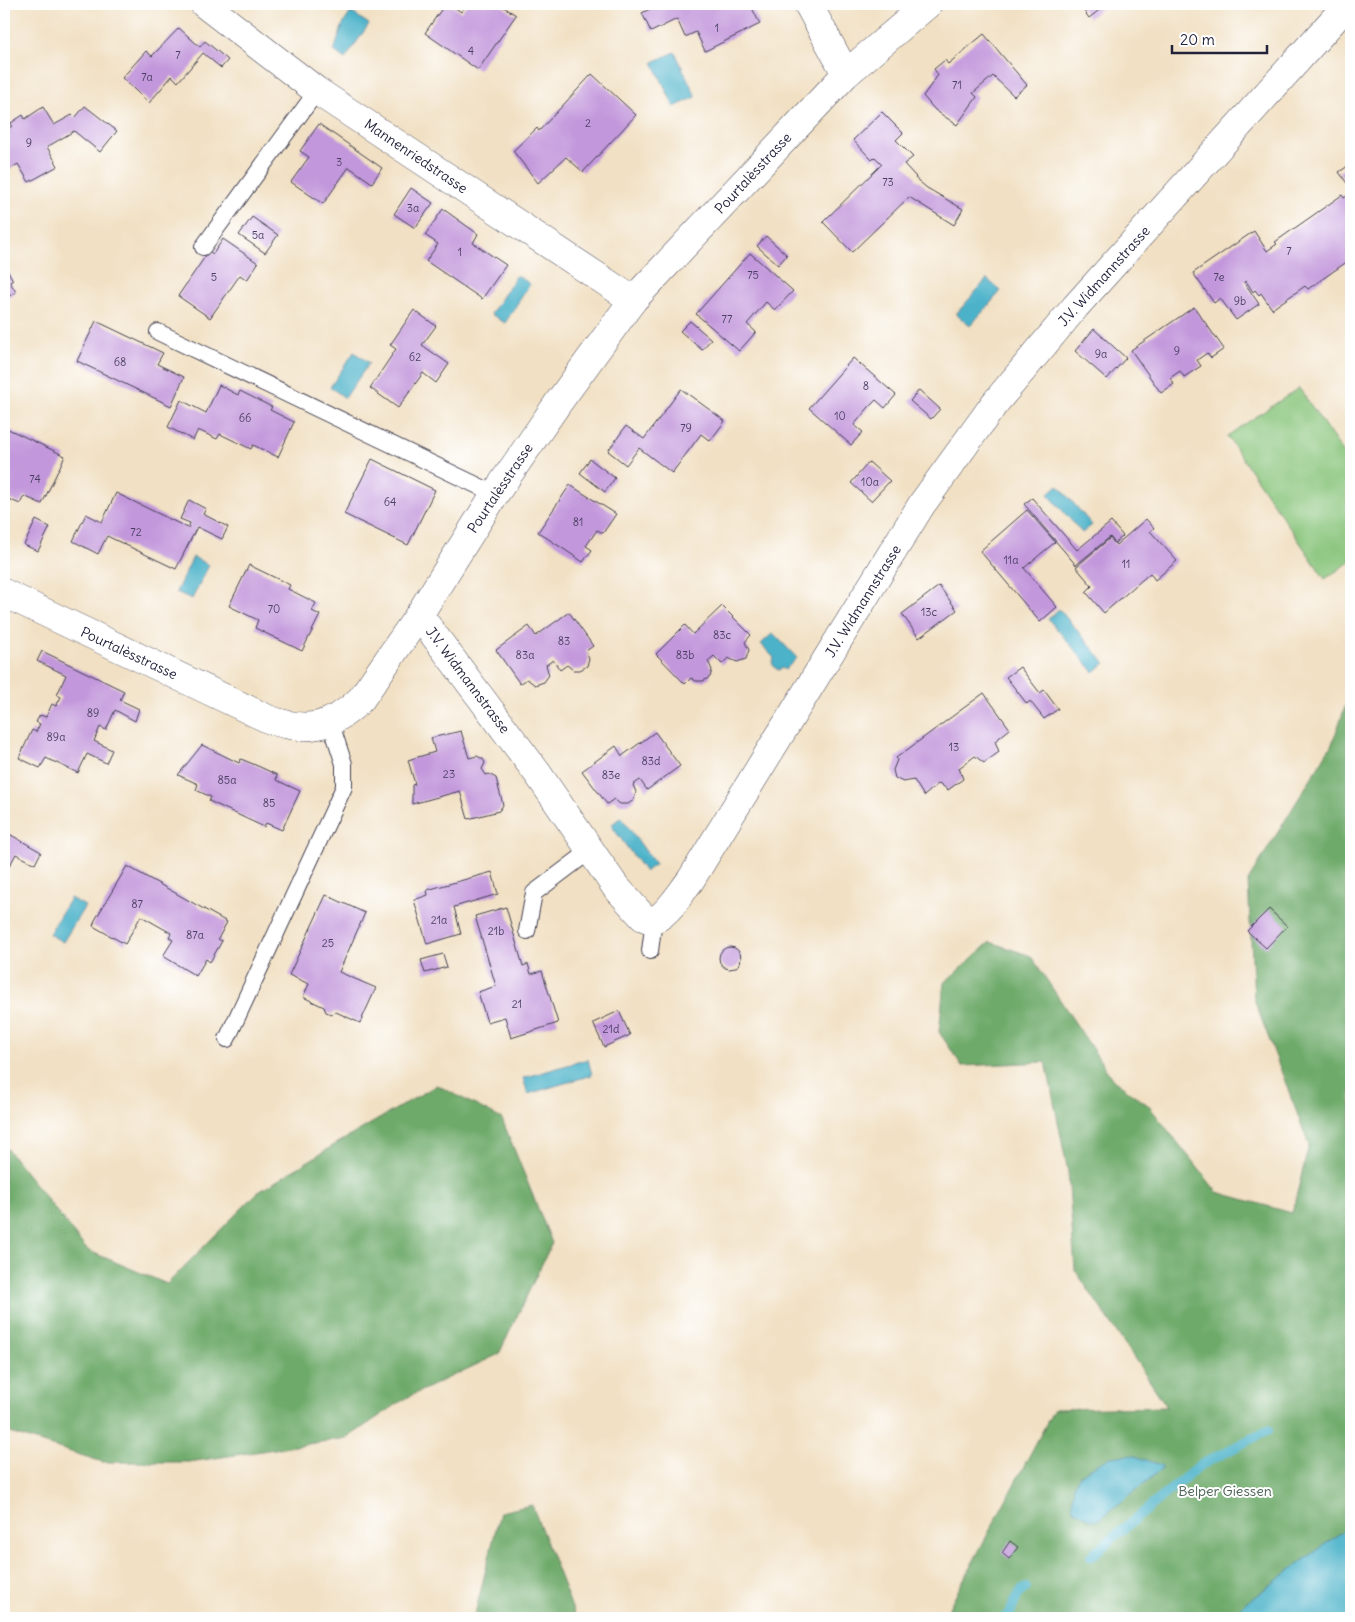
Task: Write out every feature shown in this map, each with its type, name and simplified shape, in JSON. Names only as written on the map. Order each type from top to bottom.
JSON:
[{"type":"street","name":"Mannenriedstrasse","points":[[204,4],[317,91],[633,300]]},
{"type":"street","points":[[808,4],[846,74]]},
{"type":"street","name":"Pourtalèsstrasse","points":[[4,593],[268,720],[300,728],[330,721],[351,709],[361,699],[419,615],[495,494],[633,300],[846,74],[928,4]]},
{"type":"street","name":"J.V. Widmannstrasse","points":[[419,615],[538,774],[623,896],[643,917],[654,920],[664,913],[690,881],[922,504],[995,403],[1076,306],[1348,4]]},
{"type":"lane","points":[[203,248],[317,91]]},
{"type":"lane","points":[[158,332],[495,494]]},
{"type":"lane","points":[[227,1039],[344,787],[344,764],[330,721]]},
{"type":"lane","points":[[527,931],[534,893],[591,850]]},
{"type":"lane","points":[[650,951],[654,920]]},
{"type":"green space","points":[[1299,388],[1351,464],[1351,561],[1325,579],[1227,436]]},
{"type":"green space","name":"Belper Giessen","points":[[1351,690],[1351,1525],[1226,1618],[928,1618],[946,1613],[1054,1409],[1167,1407],[1075,1270],[1068,1172],[1046,1062],[962,1066],[939,1032],[944,983],[990,942],[1031,956],[1113,1080],[1148,1105],[1217,1192],[1292,1213],[1309,1145],[1254,999],[1248,881],[1332,744]]},
{"type":"green space","points":[[437,1085],[502,1119],[552,1243],[499,1354],[406,1398],[347,1438],[189,1462],[103,1462],[4,1431],[4,1145],[87,1250],[167,1284],[257,1193]]},
{"type":"green space","points":[[532,1505],[576,1618],[474,1618],[500,1512]]},
{"type":"water","points":[[351,12],[369,24],[345,59],[334,51],[343,24]]},
{"type":"water","points":[[675,52],[696,97],[674,107],[653,62]]},
{"type":"water","points":[[517,275],[530,284],[505,323],[491,314]]},
{"type":"water","points":[[987,279],[1001,291],[970,326],[956,314]]},
{"type":"water","points":[[354,352],[369,363],[345,398],[330,387]]},
{"type":"water","points":[[1058,485],[1092,525],[1082,533],[1048,494]]},
{"type":"water","points":[[193,557],[209,565],[192,599],[176,592]]},
{"type":"water","points":[[1059,609],[1105,663],[1094,672],[1048,619]]},
{"type":"water","points":[[773,633],[797,658],[785,670],[783,668],[779,670],[775,668],[772,663],[774,658],[761,644]]},
{"type":"water","points":[[621,817],[655,864],[645,872],[611,825]]},
{"type":"water","points":[[70,898],[85,906],[63,942],[49,934]]},
{"type":"water","points":[[588,1059],[592,1075],[528,1094],[523,1078]]},
{"type":"water","points":[[1135,1456],[1161,1465],[1162,1469],[1098,1520],[1092,1520],[1076,1511],[1073,1508],[1072,1501],[1074,1485],[1080,1475],[1111,1457]]},
{"type":"water","points":[[1351,1525],[1351,1618],[1226,1618]]},
{"type":"building","points":[[445,4],[450,4],[461,12],[467,4],[499,4],[516,15],[478,70],[425,33]]},
{"type":"building","points":[[660,4],[750,4],[760,24],[705,51],[696,32],[685,37],[677,19],[651,32],[642,13]]},
{"type":"building","points":[[1079,4],[1107,4],[1089,18]]},
{"type":"building","points":[[179,28],[200,47],[205,41],[228,60],[221,68],[203,53],[178,82],[172,76],[149,103],[122,78],[146,51],[152,56]]},
{"type":"building","points":[[984,34],[1027,85],[1014,96],[993,76],[973,93],[977,97],[957,125],[935,110],[923,96],[938,75],[934,69],[945,60],[948,64]]},
{"type":"building","points":[[592,74],[636,115],[583,172],[566,157],[538,183],[513,151],[537,128],[539,131]]},
{"type":"building","points":[[85,106],[117,131],[100,152],[74,131],[47,147],[58,166],[29,182],[18,164],[4,173],[4,131],[12,126],[11,123],[23,115],[25,119],[43,107],[54,125],[72,115],[75,118]]},
{"type":"building","points":[[882,112],[903,133],[896,140],[913,157],[904,164],[915,178],[927,188],[963,209],[954,225],[909,197],[852,252],[823,222],[882,164],[875,157],[872,160],[853,140]]},
{"type":"building","points":[[319,124],[382,168],[372,183],[349,167],[323,204],[291,182],[309,157],[300,151]]},
{"type":"building","points":[[1351,164],[1351,189],[1339,172]]},
{"type":"building","points":[[411,188],[433,203],[415,228],[394,214]]},
{"type":"building","points":[[1351,193],[1351,259],[1308,289],[1305,286],[1272,309],[1261,293],[1259,295],[1255,290],[1253,292],[1246,281],[1244,282],[1259,304],[1236,320],[1220,298],[1214,303],[1193,273],[1254,231],[1267,251],[1277,244],[1275,242],[1342,195],[1344,198]]},
{"type":"building","points":[[443,209],[478,234],[473,243],[506,265],[482,299],[426,261],[438,244],[425,235]]},
{"type":"building","points":[[252,217],[278,235],[265,253],[239,235]]},
{"type":"building","points":[[766,236],[787,255],[778,265],[757,246]]},
{"type":"building","points":[[223,239],[258,263],[247,280],[240,275],[210,318],[178,296],[209,251],[213,254]]},
{"type":"building","points":[[750,253],[793,291],[775,310],[766,302],[747,324],[756,332],[739,351],[696,314]]},
{"type":"building","points":[[4,265],[13,280],[10,282],[16,292],[4,299]]},
{"type":"building","points":[[1194,307],[1224,349],[1211,358],[1207,353],[1197,360],[1201,366],[1184,377],[1180,371],[1170,378],[1174,384],[1161,393],[1131,350]]},
{"type":"building","points":[[414,310],[436,326],[422,345],[449,364],[436,383],[423,373],[398,408],[370,388],[396,349],[390,345]]},
{"type":"building","points":[[96,321],[163,353],[157,364],[184,377],[171,406],[77,361]]},
{"type":"building","points":[[690,321],[711,339],[702,350],[680,331]]},
{"type":"building","points":[[1094,329],[1126,358],[1107,379],[1075,351]]},
{"type":"building","points":[[853,358],[896,395],[885,408],[876,400],[869,407],[854,425],[863,432],[851,445],[809,408]]},
{"type":"building","points":[[219,385],[238,395],[240,391],[272,407],[270,410],[294,422],[278,457],[253,445],[251,449],[220,434],[217,439],[198,430],[193,440],[168,427],[181,400],[206,413]]},
{"type":"building","points":[[681,389],[725,421],[710,441],[701,434],[672,473],[639,448],[626,465],[608,451],[626,426],[644,439]]},
{"type":"building","points":[[919,390],[940,409],[931,419],[910,401]]},
{"type":"building","points":[[4,427],[65,456],[42,504],[24,496],[20,504],[4,497]]},
{"type":"building","points":[[372,459],[435,490],[408,545],[344,514]]},
{"type":"building","points":[[590,459],[615,478],[605,492],[580,473]]},
{"type":"building","points":[[869,462],[890,481],[871,501],[851,483]]},
{"type":"building","points":[[570,485],[616,514],[603,533],[597,530],[586,546],[592,550],[583,562],[538,532]]},
{"type":"building","points":[[116,493],[188,528],[190,523],[180,519],[189,500],[206,509],[203,514],[228,527],[222,539],[197,527],[176,569],[107,536],[98,554],[73,541],[86,514],[102,522]]},
{"type":"building","points":[[1032,498],[1077,550],[1111,522],[1123,536],[1115,543],[1110,537],[1076,565],[1024,504]]},
{"type":"building","points":[[1027,510],[1055,542],[1024,568],[1057,607],[1040,622],[980,551]]},
{"type":"building","points":[[1146,519],[1154,528],[1150,531],[1177,561],[1155,580],[1150,573],[1104,613],[1086,592],[1092,586],[1076,567],[1110,538],[1116,545]]},
{"type":"building","points":[[36,520],[50,527],[38,551],[24,545]]},
{"type":"building","points":[[249,565],[290,585],[288,589],[316,603],[312,611],[320,615],[302,651],[255,628],[258,620],[229,606]]},
{"type":"building","points":[[939,586],[957,610],[919,638],[902,614]]},
{"type":"building","points":[[722,606],[751,635],[745,642],[749,650],[746,659],[737,662],[728,658],[722,664],[714,656],[708,661],[712,670],[710,677],[703,681],[696,681],[691,678],[685,684],[656,654],[685,625],[693,634]]},
{"type":"building","points":[[569,612],[593,646],[586,651],[589,658],[587,666],[580,670],[573,670],[567,665],[560,670],[553,660],[546,665],[549,675],[544,682],[535,685],[527,679],[520,684],[496,650],[529,626],[536,636]]},
{"type":"building","points":[[42,651],[124,691],[120,700],[139,709],[135,721],[115,710],[106,730],[100,727],[94,741],[112,750],[106,763],[87,754],[78,773],[46,758],[40,768],[19,758],[32,730],[36,732],[40,724],[36,722],[40,715],[46,717],[52,704],[56,706],[61,697],[57,695],[66,675],[37,661]]},
{"type":"building","points":[[1020,667],[1040,693],[1044,690],[1058,709],[1044,719],[1030,701],[1027,704],[1006,677]]},
{"type":"building","points":[[984,693],[1010,729],[995,741],[999,752],[984,763],[975,756],[959,768],[963,779],[948,790],[939,783],[924,796],[914,780],[903,782],[895,778],[893,770],[896,758]]},
{"type":"building","points":[[461,731],[469,758],[477,756],[483,759],[485,763],[482,769],[486,775],[489,774],[496,778],[503,805],[499,811],[468,819],[460,791],[412,804],[412,785],[415,784],[408,760],[435,752],[431,738]]},
{"type":"building","points":[[655,732],[680,766],[647,790],[640,780],[633,785],[636,792],[634,800],[628,804],[620,804],[614,799],[607,804],[582,771],[616,746],[622,756]]},
{"type":"building","points":[[202,745],[239,763],[241,759],[260,767],[277,775],[276,780],[300,791],[282,830],[266,823],[264,827],[209,801],[211,797],[196,790],[198,784],[178,775]]},
{"type":"building","points":[[4,831],[41,852],[35,864],[16,854],[6,872],[4,871]]},
{"type":"building","points":[[127,866],[227,922],[218,939],[222,941],[210,962],[206,959],[196,976],[163,956],[173,940],[169,937],[171,933],[141,916],[125,944],[93,926]]},
{"type":"building","points":[[492,872],[498,894],[454,907],[461,934],[427,944],[414,900],[428,895],[427,890]]},
{"type":"building","points":[[326,895],[365,913],[339,972],[376,988],[360,1023],[336,1012],[331,1014],[326,1012],[324,1007],[303,997],[309,984],[289,975]]},
{"type":"building","points":[[506,907],[523,966],[528,964],[531,974],[542,971],[558,1023],[511,1038],[505,1017],[487,1022],[478,992],[496,986],[475,916]]},
{"type":"building","points":[[1269,909],[1287,926],[1266,948],[1247,931]]},
{"type":"building","points":[[730,947],[738,950],[741,958],[738,966],[730,969],[722,966],[719,958],[722,950]]},
{"type":"building","points":[[443,954],[447,967],[425,973],[421,960]]},
{"type":"building","points":[[619,1011],[630,1035],[604,1047],[593,1023]]},
{"type":"building","points":[[1010,1541],[1018,1547],[1009,1559],[1002,1553]]},
{"type":"waterway","points":[[1091,1556],[1199,1466],[1268,1430]]},
{"type":"waterway","points":[[1004,1618],[1011,1611],[1019,1594],[1026,1588]]}]
